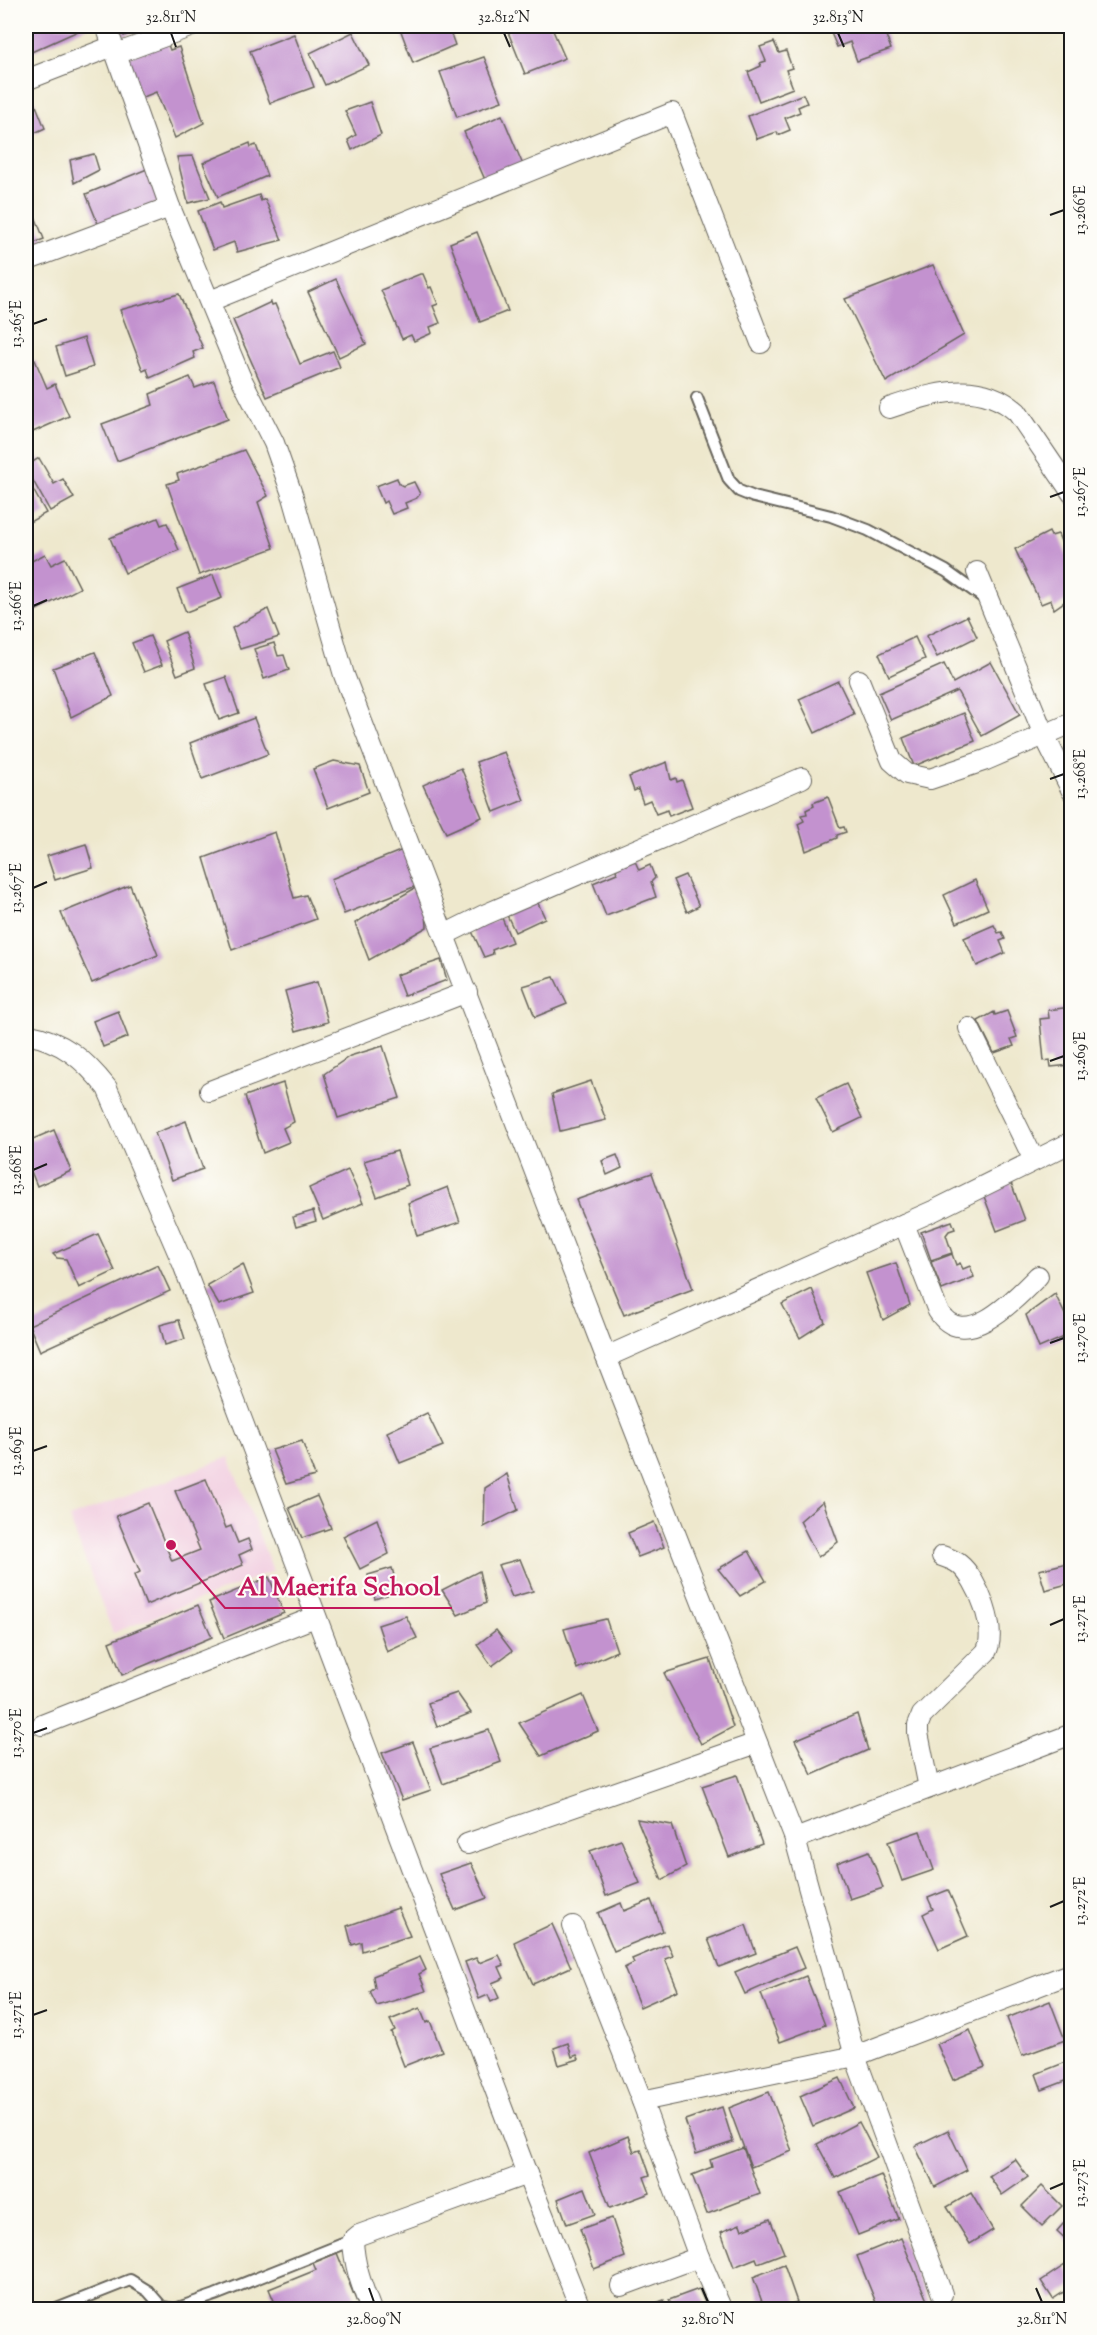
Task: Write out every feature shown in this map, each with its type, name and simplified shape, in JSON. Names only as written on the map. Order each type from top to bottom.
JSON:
[{"type":"street","points":[[106,26],[170,207],[240,376],[274,444],[293,497],[345,675],[606,1357],[795,1839],[855,2056],[942,2294]]},
{"type":"street","points":[[26,80],[192,26]]},
{"type":"street","points":[[210,301],[672,113],[761,343]]},
{"type":"street","points":[[26,261],[170,207]]},
{"type":"street","points":[[889,408],[936,393],[959,391],[989,394],[1006,402],[1017,412],[1071,493]]},
{"type":"street","points":[[977,572],[1044,735],[1071,791]]},
{"type":"street","points":[[859,680],[892,761],[908,774],[930,779],[949,774],[1071,723]]},
{"type":"street","points":[[444,935],[523,898],[802,778]]},
{"type":"street","points":[[210,1091],[467,992]]},
{"type":"street","points":[[969,1028],[1034,1160]]},
{"type":"street","points":[[26,1034],[41,1037],[67,1048],[90,1066],[107,1088],[183,1264],[315,1617],[581,2310]]},
{"type":"street","points":[[606,1357],[904,1224],[1071,1142]]},
{"type":"street","points":[[904,1224],[938,1311],[942,1318],[952,1325],[963,1328],[1001,1312],[1038,1276]]},
{"type":"street","points":[[929,1788],[918,1725],[922,1715],[986,1652],[990,1645],[988,1619],[973,1581],[961,1565],[942,1556]]},
{"type":"street","points":[[42,1725],[315,1617]]},
{"type":"street","points":[[795,1839],[1071,1734]]},
{"type":"street","points":[[467,1844],[757,1743]]},
{"type":"street","points":[[573,1926],[642,2101],[699,2257],[722,2310]]},
{"type":"street","points":[[642,2101],[855,2056],[1064,1976]]},
{"type":"street","points":[[371,2310],[353,2259],[353,2240],[359,2235],[527,2174]]},
{"type":"street","points":[[621,2286],[699,2257]]},
{"type":"lane","points":[[697,398],[729,480],[739,491],[754,497],[831,516],[868,530],[946,571],[989,602]]},
{"type":"lane","points":[[54,2310],[130,2280],[148,2291],[162,2307],[175,2308],[215,2295],[353,2240]]},
{"type":"shaded area","points":[[229,1457],[273,1571],[113,1633],[69,1518]]},
{"type":"building","points":[[34,26],[89,26],[27,54],[26,29]]},
{"type":"building","points":[[119,26],[147,26],[124,36]]},
{"type":"building","points":[[399,26],[448,26],[455,45],[413,63]]},
{"type":"building","points":[[551,26],[565,58],[525,74],[506,27]]},
{"type":"building","points":[[843,26],[888,26],[889,29],[884,30],[891,49],[857,61],[850,42],[837,47],[831,33],[844,28]]},
{"type":"building","points":[[353,32],[369,65],[325,85],[310,53]]},
{"type":"building","points":[[294,34],[314,87],[270,103],[250,51]]},
{"type":"building","points":[[167,42],[170,50],[179,47],[204,123],[175,138],[156,92],[141,98],[126,58]]},
{"type":"building","points":[[774,42],[779,53],[786,51],[792,68],[786,70],[793,88],[759,101],[748,72],[766,61],[760,47]]},
{"type":"building","points":[[484,57],[502,101],[457,117],[440,72]]},
{"type":"building","points":[[31,93],[45,128],[26,137],[26,95]]},
{"type":"building","points":[[803,94],[807,103],[798,107],[800,112],[785,118],[790,130],[757,139],[748,116]]},
{"type":"building","points":[[370,102],[381,135],[352,150],[348,140],[356,135],[345,111]]},
{"type":"building","points":[[502,115],[523,165],[486,182],[464,132]]},
{"type":"building","points":[[250,143],[251,147],[256,145],[267,176],[218,197],[203,163]]},
{"type":"building","points":[[94,154],[99,170],[74,183],[70,160]]},
{"type":"building","points":[[193,156],[210,198],[188,203],[177,157]]},
{"type":"building","points":[[147,169],[160,202],[99,226],[86,194]]},
{"type":"building","points":[[259,195],[261,201],[265,199],[282,240],[237,252],[234,242],[213,250],[198,211],[220,202],[222,208]]},
{"type":"building","points":[[31,206],[44,239],[26,246],[26,208]]},
{"type":"building","points":[[477,232],[508,311],[480,322],[450,243]]},
{"type":"building","points":[[933,265],[964,335],[886,382],[845,299]]},
{"type":"building","points":[[423,274],[429,288],[431,287],[438,304],[433,306],[440,323],[430,327],[432,333],[414,341],[411,335],[402,339],[381,290]]},
{"type":"building","points":[[336,279],[366,344],[339,357],[308,292]]},
{"type":"building","points":[[179,294],[203,348],[193,352],[195,358],[150,378],[147,369],[143,371],[120,310]]},
{"type":"building","points":[[271,302],[272,305],[275,304],[300,364],[333,351],[340,367],[267,397],[233,320]]},
{"type":"building","points":[[84,338],[93,367],[65,376],[56,347]]},
{"type":"building","points":[[35,360],[47,388],[55,384],[69,416],[26,435],[26,364]]},
{"type":"building","points":[[190,377],[195,388],[214,381],[228,419],[117,461],[102,424],[153,405],[150,394]]},
{"type":"building","points":[[244,450],[268,496],[258,502],[274,548],[199,575],[167,484],[179,480],[177,474]]},
{"type":"building","points":[[39,458],[54,484],[63,479],[74,498],[50,511],[26,468]]},
{"type":"building","points":[[26,477],[46,513],[26,524]]},
{"type":"building","points":[[397,478],[399,484],[403,486],[414,482],[420,494],[417,498],[405,503],[407,508],[392,514],[386,501],[383,503],[376,486]]},
{"type":"building","points":[[158,518],[161,525],[167,523],[179,550],[125,573],[110,538]]},
{"type":"building","points":[[1049,532],[1051,536],[1058,534],[1071,566],[1071,597],[1054,609],[1051,600],[1041,604],[1015,549]]},
{"type":"building","points":[[45,554],[51,565],[65,558],[80,588],[35,611],[26,593],[26,564]]},
{"type":"building","points":[[213,575],[222,598],[186,612],[177,589]]},
{"type":"building","points":[[268,609],[279,637],[240,649],[232,628]]},
{"type":"building","points":[[967,616],[977,637],[937,657],[926,636]]},
{"type":"building","points":[[184,632],[195,668],[177,675],[164,641]]},
{"type":"building","points":[[150,636],[162,665],[144,672],[132,643]]},
{"type":"building","points":[[915,637],[925,659],[889,676],[879,654]]},
{"type":"building","points":[[274,643],[278,656],[284,655],[289,670],[264,679],[254,649]]},
{"type":"building","points":[[95,652],[113,696],[71,717],[53,668]]},
{"type":"building","points":[[991,662],[1020,715],[982,736],[957,691],[891,720],[879,693],[944,664],[953,683]]},
{"type":"building","points":[[226,677],[239,713],[219,720],[206,684]]},
{"type":"building","points":[[838,681],[854,714],[815,733],[799,699]]},
{"type":"building","points":[[964,713],[975,741],[914,766],[903,738]]},
{"type":"building","points":[[254,718],[268,754],[202,779],[190,743]]},
{"type":"building","points":[[504,752],[524,800],[494,812],[476,762]]},
{"type":"building","points":[[334,761],[360,766],[369,792],[328,808],[313,769]]},
{"type":"building","points":[[667,762],[671,780],[676,778],[677,782],[682,780],[692,807],[669,816],[667,810],[656,814],[650,800],[643,803],[638,789],[634,791],[629,777]]},
{"type":"building","points":[[461,768],[482,817],[446,833],[423,785]]},
{"type":"building","points":[[828,797],[840,828],[844,827],[846,832],[806,851],[798,824],[804,821],[801,815],[807,814],[806,810],[814,806],[813,803]]},
{"type":"building","points":[[275,832],[294,898],[306,895],[316,919],[232,950],[204,858]]},
{"type":"building","points":[[86,844],[93,868],[55,880],[47,856]]},
{"type":"building","points":[[410,847],[424,883],[344,914],[331,879]]},
{"type":"building","points":[[635,861],[639,870],[650,865],[655,878],[651,882],[656,897],[606,916],[593,883],[617,873],[618,868]]},
{"type":"building","points":[[685,875],[699,906],[687,912],[673,880]]},
{"type":"building","points":[[975,880],[988,909],[957,923],[944,895]]},
{"type":"building","points":[[424,883],[427,927],[369,960],[355,923]]},
{"type":"building","points":[[130,885],[158,955],[92,983],[61,913]]},
{"type":"building","points":[[536,899],[545,918],[515,932],[506,913]]},
{"type":"building","points":[[502,918],[512,942],[492,950],[493,954],[484,957],[470,927],[489,919],[490,923]]},
{"type":"building","points":[[994,925],[998,933],[1002,932],[1005,939],[1000,941],[1005,953],[977,966],[964,938]]},
{"type":"building","points":[[441,960],[447,980],[404,996],[396,975]]},
{"type":"building","points":[[554,977],[567,1004],[535,1017],[523,986]]},
{"type":"building","points":[[317,982],[328,1022],[296,1031],[285,991]]},
{"type":"building","points":[[1071,1007],[1071,1065],[1051,1067],[1050,1060],[1044,1061],[1040,1019],[1049,1018],[1048,1010]]},
{"type":"building","points":[[118,1011],[128,1037],[103,1047],[93,1021]]},
{"type":"building","points":[[1007,1011],[1017,1037],[1011,1039],[1014,1046],[994,1053],[978,1021],[994,1012],[995,1015]]},
{"type":"building","points":[[383,1046],[400,1098],[338,1118],[324,1074],[350,1056]]},
{"type":"building","points":[[591,1081],[606,1120],[560,1131],[552,1094]]},
{"type":"building","points":[[283,1083],[294,1122],[283,1128],[289,1142],[263,1153],[245,1096]]},
{"type":"building","points":[[846,1084],[862,1118],[833,1132],[816,1098]]},
{"type":"building","points":[[186,1121],[203,1169],[172,1180],[155,1133]]},
{"type":"building","points":[[54,1130],[71,1171],[37,1186],[26,1159],[26,1142]]},
{"type":"building","points":[[397,1151],[408,1185],[377,1197],[364,1161]]},
{"type":"building","points":[[617,1155],[622,1168],[607,1175],[602,1161]]},
{"type":"building","points":[[348,1170],[363,1203],[323,1220],[309,1188]]},
{"type":"building","points":[[652,1173],[693,1289],[624,1315],[576,1200]]},
{"type":"building","points":[[1010,1180],[1025,1220],[997,1231],[982,1191]]},
{"type":"building","points":[[448,1187],[460,1222],[417,1236],[408,1203]]},
{"type":"building","points":[[313,1211],[316,1221],[296,1227],[293,1217]]},
{"type":"building","points":[[952,1221],[955,1229],[946,1235],[952,1253],[931,1260],[921,1232]]},
{"type":"building","points":[[98,1234],[115,1271],[79,1288],[66,1259],[57,1258],[53,1254]]},
{"type":"building","points":[[952,1254],[956,1265],[960,1263],[963,1269],[970,1266],[974,1277],[942,1290],[931,1262]]},
{"type":"building","points":[[896,1263],[910,1305],[883,1320],[866,1273]]},
{"type":"building","points":[[243,1264],[254,1293],[219,1305],[207,1285]]},
{"type":"building","points":[[158,1265],[170,1291],[40,1351],[29,1325]]},
{"type":"building","points":[[812,1289],[825,1322],[800,1338],[782,1304]]},
{"type":"building","points":[[1055,1294],[1071,1327],[1071,1334],[1039,1348],[1026,1315]]},
{"type":"building","points":[[179,1320],[185,1339],[165,1345],[160,1325]]},
{"type":"building","points":[[427,1413],[443,1446],[400,1463],[387,1432]]},
{"type":"building","points":[[302,1441],[315,1476],[286,1484],[272,1450]]},
{"type":"building","points":[[507,1474],[518,1510],[484,1527],[485,1488]]},
{"type":"building","points":[[206,1479],[226,1528],[231,1526],[238,1543],[248,1539],[252,1549],[239,1555],[243,1565],[146,1605],[134,1575],[140,1572],[116,1516],[148,1503],[172,1561],[200,1550],[175,1491]]},
{"type":"building","points":[[317,1496],[331,1528],[302,1538],[289,1508]]},
{"type":"building","points":[[823,1501],[838,1542],[818,1557],[800,1521]]},
{"type":"building","points":[[377,1519],[389,1554],[360,1569],[343,1536]]},
{"type":"building","points":[[654,1522],[664,1547],[638,1557],[628,1533]]},
{"type":"building","points":[[749,1551],[766,1581],[740,1596],[718,1569]]},
{"type":"building","points":[[520,1559],[533,1591],[512,1597],[498,1565]]},
{"type":"building","points":[[1067,1563],[1071,1583],[1045,1590],[1039,1570]]},
{"type":"building","points":[[392,1568],[398,1591],[375,1599],[368,1575]]},
{"type":"building","points":[[479,1571],[486,1603],[458,1615],[442,1590]]},
{"type":"building","points":[[269,1577],[284,1613],[224,1638],[209,1602]]},
{"type":"building","points":[[198,1605],[212,1637],[122,1675],[109,1642]]},
{"type":"building","points":[[406,1616],[417,1638],[387,1652],[378,1625]]},
{"type":"building","points":[[606,1619],[617,1651],[577,1669],[564,1629]]},
{"type":"building","points":[[496,1630],[512,1651],[492,1666],[477,1645]]},
{"type":"building","points":[[710,1659],[733,1727],[701,1744],[664,1673]]},
{"type":"building","points":[[457,1693],[471,1713],[437,1727],[428,1703]]},
{"type":"building","points":[[583,1695],[598,1731],[541,1756],[519,1723]]},
{"type":"building","points":[[857,1714],[868,1750],[812,1775],[795,1740]]},
{"type":"building","points":[[489,1730],[501,1762],[443,1784],[430,1748]]},
{"type":"building","points":[[413,1742],[431,1790],[402,1800],[382,1753]]},
{"type":"building","points":[[737,1775],[762,1844],[729,1857],[702,1786]]},
{"type":"building","points":[[637,1819],[672,1825],[686,1867],[662,1880]]},
{"type":"building","points":[[920,1831],[934,1870],[902,1881],[888,1842]]},
{"type":"building","points":[[621,1840],[640,1883],[606,1896],[590,1851]]},
{"type":"building","points":[[869,1851],[883,1888],[850,1899],[837,1863]]},
{"type":"building","points":[[471,1863],[487,1898],[455,1910],[439,1874]]},
{"type":"building","points":[[948,1890],[968,1936],[939,1949],[923,1914],[933,1909],[928,1898]]},
{"type":"building","points":[[651,1900],[663,1931],[614,1951],[598,1913],[621,1903],[624,1911]]},
{"type":"building","points":[[398,1908],[410,1936],[362,1951],[361,1942],[352,1945],[347,1926]]},
{"type":"building","points":[[552,1924],[571,1967],[533,1984],[514,1942]]},
{"type":"building","points":[[746,1925],[756,1953],[719,1967],[708,1939]]},
{"type":"building","points":[[668,1944],[673,1956],[665,1959],[678,1990],[640,2007],[624,1968],[634,1963],[632,1959]]},
{"type":"building","points":[[795,1947],[804,1968],[745,1994],[735,1972]]},
{"type":"building","points":[[499,1955],[504,1965],[499,1967],[504,1978],[492,1983],[499,1998],[491,2002],[488,1995],[479,1999],[465,1962],[476,1958],[479,1963]]},
{"type":"building","points":[[420,1957],[426,1970],[419,1974],[426,1991],[377,2006],[370,1992],[375,1988],[373,1976]]},
{"type":"building","points":[[806,1976],[825,2025],[780,2042],[761,1994]]},
{"type":"building","points":[[1050,2001],[1065,2040],[1022,2056],[1007,2018]]},
{"type":"building","points":[[420,2008],[426,2023],[430,2021],[442,2051],[404,2066],[391,2032],[395,2030],[390,2020]]},
{"type":"building","points":[[970,2030],[985,2067],[953,2080],[937,2044]]},
{"type":"building","points":[[568,2043],[572,2057],[577,2055],[579,2059],[559,2065],[554,2048]]},
{"type":"building","points":[[1071,2060],[1071,2079],[1042,2090],[1036,2074]]},
{"type":"building","points":[[840,2078],[854,2108],[813,2126],[800,2096]]},
{"type":"building","points":[[769,2092],[792,2151],[751,2167],[729,2108]]},
{"type":"building","points":[[722,2107],[733,2142],[696,2154],[685,2120]]},
{"type":"building","points":[[859,2122],[877,2157],[835,2178],[817,2144]]},
{"type":"building","points":[[948,2130],[967,2170],[935,2187],[915,2146]]},
{"type":"building","points":[[628,2136],[634,2152],[641,2150],[650,2175],[644,2177],[650,2193],[610,2208],[589,2153]]},
{"type":"building","points":[[743,2148],[760,2194],[707,2214],[692,2175],[712,2167],[710,2160]]},
{"type":"building","points":[[1015,2159],[1028,2177],[1002,2195],[989,2176]]},
{"type":"building","points":[[881,2175],[899,2219],[858,2235],[840,2192]]},
{"type":"building","points":[[1042,2186],[1062,2206],[1042,2226],[1022,2206]]},
{"type":"building","points":[[585,2188],[595,2214],[567,2224],[558,2199]]},
{"type":"building","points":[[971,2193],[993,2230],[970,2244],[947,2207]]},
{"type":"building","points":[[1069,2217],[1071,2219],[1071,2244],[1057,2231]]},
{"type":"building","points":[[612,2218],[625,2257],[594,2269],[580,2229]]},
{"type":"building","points":[[770,2219],[784,2253],[758,2263],[756,2258],[734,2267],[721,2232],[740,2224],[742,2230]]},
{"type":"building","points":[[901,2238],[931,2310],[879,2310],[857,2256]]},
{"type":"building","points":[[337,2253],[360,2310],[278,2310],[269,2289],[316,2270],[313,2263]]},
{"type":"building","points":[[784,2265],[797,2302],[775,2310],[765,2310],[753,2277]]},
{"type":"building","points":[[1065,2265],[1071,2275],[1071,2287],[1053,2299],[1041,2281]]},
{"type":"building","points":[[699,2289],[708,2310],[673,2310],[669,2300]]},
{"type":"building","points":[[664,2300],[668,2309],[640,2309]]},
{"type":"place","name":"Al Maerifa School","points":[[171,1545]]}]
